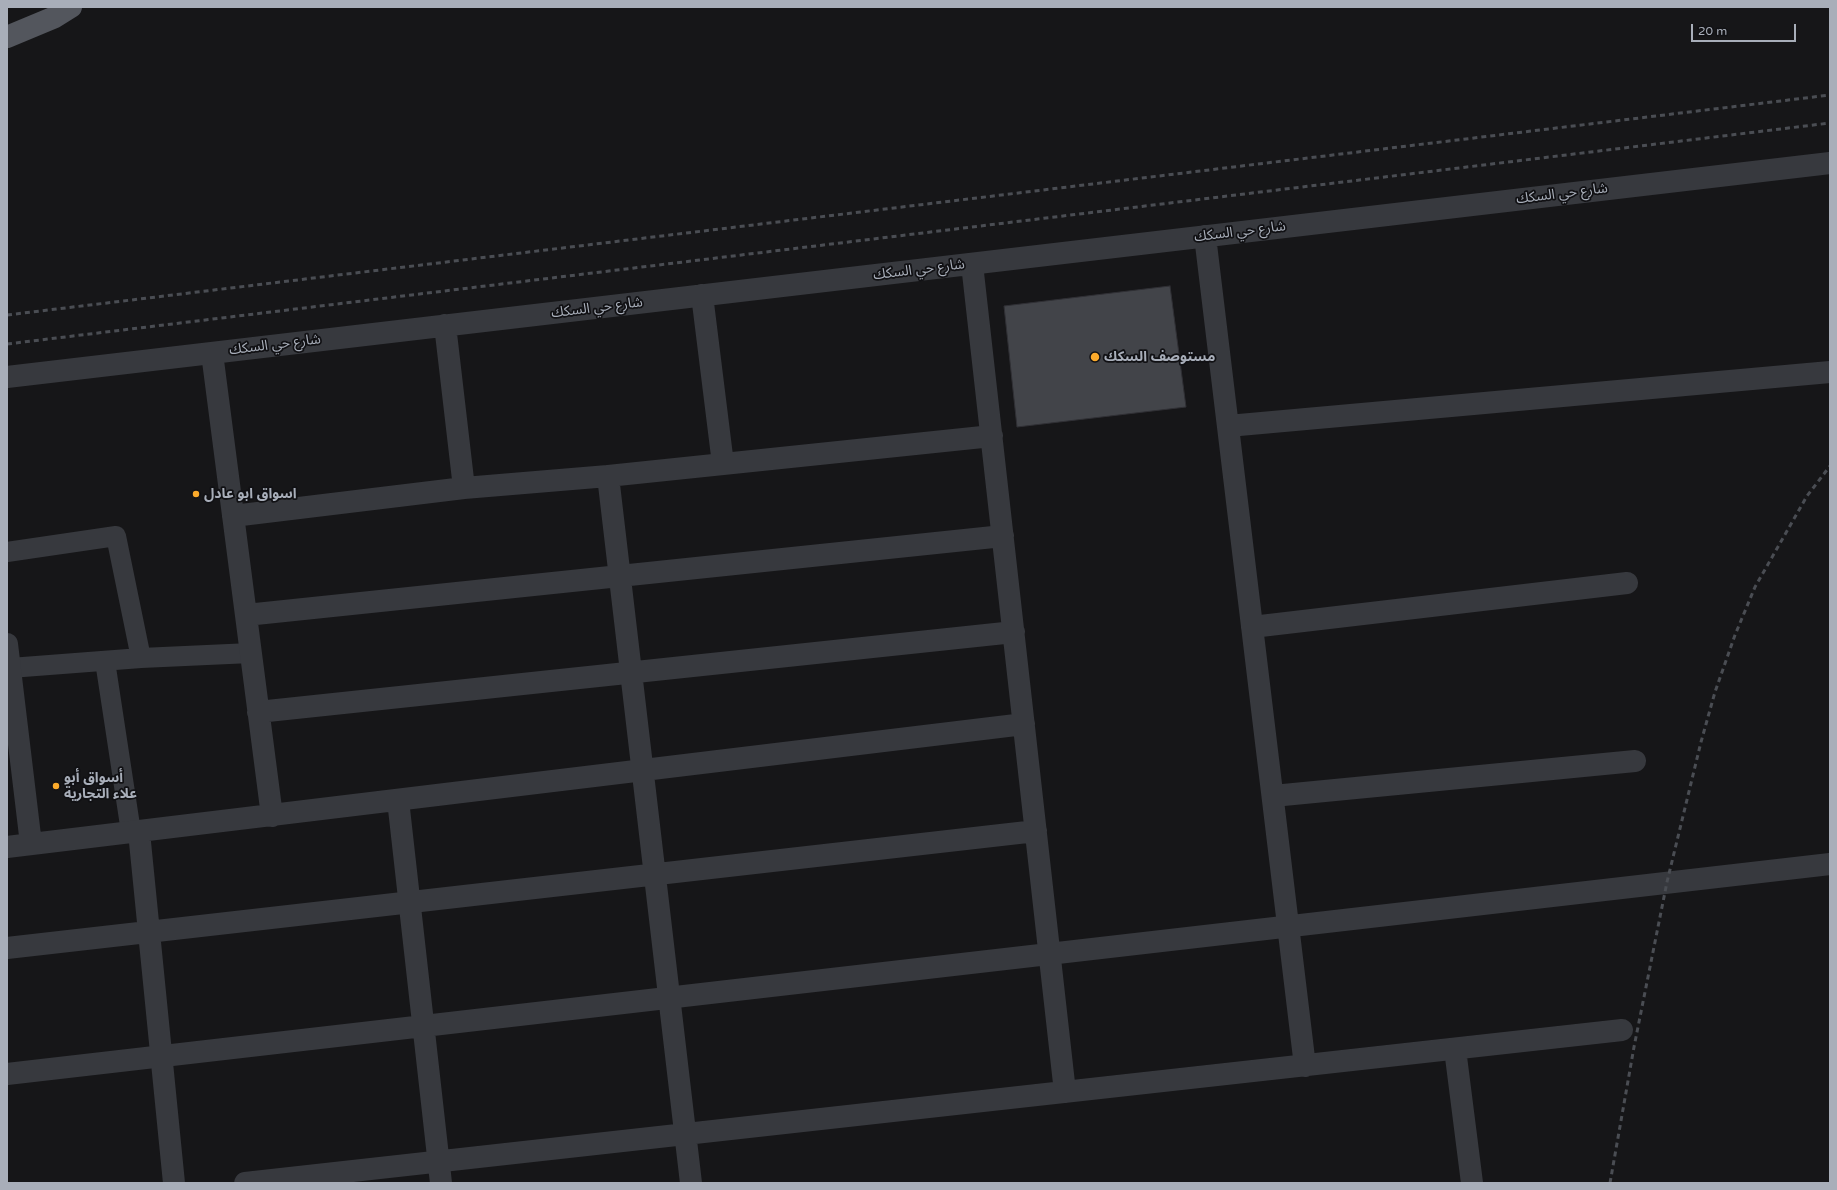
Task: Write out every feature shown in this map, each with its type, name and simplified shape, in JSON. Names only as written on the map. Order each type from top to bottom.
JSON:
[{"type":"main road","points":[[7,37],[55,17],[71,7]]},
{"type":"street","name":"شارع حي السكك","points":[[7,377],[1830,163]]},
{"type":"street","points":[[1205,236],[1305,1066]]},
{"type":"street","points":[[972,264],[1065,1092]]},
{"type":"street","points":[[702,295],[723,464]]},
{"type":"street","points":[[446,325],[464,488]]},
{"type":"street","points":[[212,353],[272,816]]},
{"type":"street","points":[[1228,426],[1830,372]]},
{"type":"street","points":[[233,516],[464,488],[608,476],[992,436]]},
{"type":"street","points":[[608,476],[691,1183]]},
{"type":"street","points":[[246,615],[1003,536]]},
{"type":"street","points":[[1252,627],[1627,583]]},
{"type":"street","points":[[258,712],[1014,632]]},
{"type":"street","points":[[7,646],[10,668],[15,776],[31,844]]},
{"type":"street","points":[[7,847],[1024,724]]},
{"type":"street","points":[[1272,796],[1635,761]]},
{"type":"street","points":[[398,800],[441,1183]]},
{"type":"street","points":[[7,948],[1036,830]]},
{"type":"street","points":[[135,832],[150,932],[174,1183]]},
{"type":"street","points":[[7,1074],[1830,864]]},
{"type":"street","points":[[245,1183],[1622,1030]]},
{"type":"street","points":[[1455,1049],[1472,1183]]},
{"type":"lane","points":[[7,552],[116,536],[141,658]]},
{"type":"lane","points":[[10,668],[141,658],[251,653]]},
{"type":"lane","points":[[105,661],[135,832]]},
{"type":"building","name":"مستوصف السكك","points":[[1170,286],[1186,407],[1017,427],[1004,306]]},
{"type":"railway","points":[[7,315],[1830,95]]},
{"type":"railway","points":[[7,344],[1830,123]]},
{"type":"railway","points":[[1610,1183],[1634,1047],[1667,882],[1701,742],[1715,692],[1735,635],[1755,587],[1807,496],[1830,466]]},
{"type":"place","name":"مستوصف السكك","points":[[1095,357]]},
{"type":"place","name":"اسواق ابو عادل","points":[[196,494]]},
{"type":"place","name":"أسواق أبو علاء التجارية","points":[[56,786]]}]
